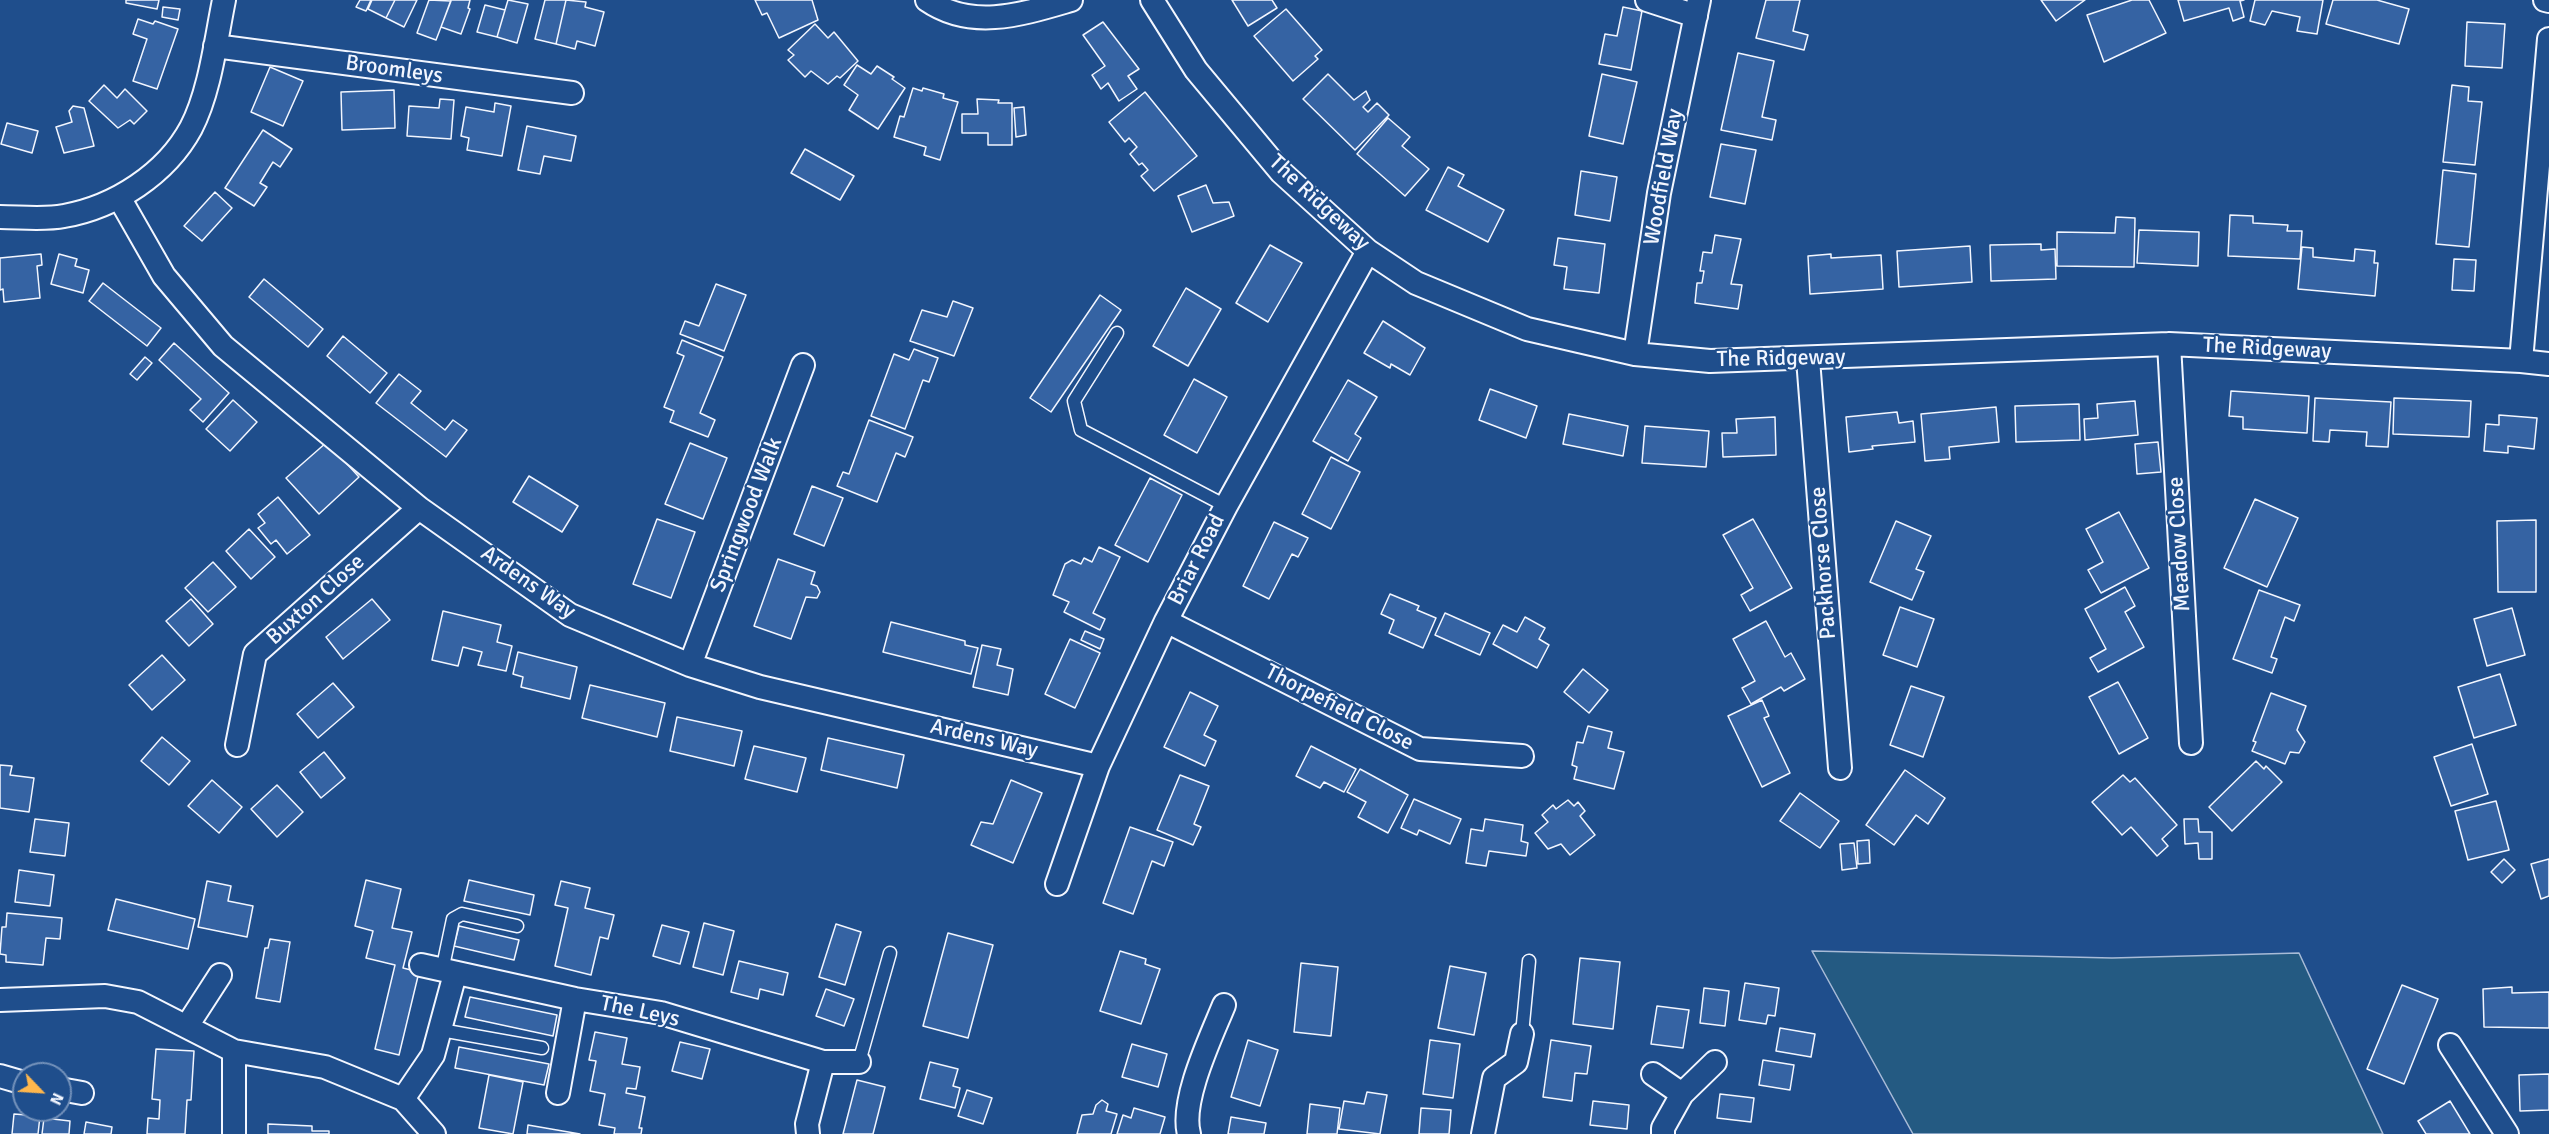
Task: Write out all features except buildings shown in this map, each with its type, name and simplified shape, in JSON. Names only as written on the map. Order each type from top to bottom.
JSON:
[{"type":"street","points":[[0,217],[63,217],[120,199],[163,165],[191,128],[215,46],[224,0]]},
{"type":"street","points":[[927,0],[939,8],[973,19],[1017,16],[1071,0]]},
{"type":"street","name":"The Ridgeway","points":[[1152,0],[1196,70],[1281,172],[1368,251],[1416,283],[1527,328],[1635,354],[1710,361],[2169,345],[2549,364]]},
{"type":"street","points":[[1647,0],[1697,8]]},
{"type":"street","name":"Woodfield Way","points":[[1635,354],[1659,193],[1697,8]]},
{"type":"street","points":[[2521,361],[2549,39]]},
{"type":"street","name":"Broomleys","points":[[215,46],[572,93]]},
{"type":"street","name":"Ardens Way","points":[[120,199],[164,276],[223,346],[419,508],[570,615],[690,665],[760,687],[1098,766]]},
{"type":"street","name":"Briar Road","points":[[1057,884],[1098,766],[1166,621],[1226,506],[1368,251]]},
{"type":"street","name":"Meadow Close","points":[[2169,345],[2191,743]]},
{"type":"street","name":"Packhorse Close","points":[[1808,359],[1840,768]]},
{"type":"street","name":"Springwood Walk","points":[[690,665],[803,365]]},
{"type":"street","name":"Buxton Close","points":[[237,745],[255,654],[419,508]]},
{"type":"street","name":"Thorpefield Close","points":[[1166,621],[1420,749],[1522,756]]},
{"type":"street","points":[[403,1099],[433,1055],[441,1030],[439,970]]},
{"type":"street","name":"The Leys","points":[[439,970],[575,999],[661,1013],[822,1062],[859,1062]]},
{"type":"street","points":[[187,1026],[220,975]]},
{"type":"street","points":[[0,1000],[105,996],[138,1002],[234,1051],[325,1067],[403,1099],[434,1134]]},
{"type":"street","points":[[558,1093],[575,999]]},
{"type":"street","points":[[1189,1134],[1186,1122],[1202,1059],[1224,1005]]},
{"type":"street","points":[[1483,1134],[1494,1078],[1516,1062],[1522,1034]]},
{"type":"street","points":[[2450,1045],[2507,1134]]},
{"type":"street","points":[[234,1051],[234,1134]]},
{"type":"street","points":[[808,1134],[807,1124],[822,1062]]},
{"type":"street","points":[[1663,1134],[1683,1094],[1715,1062]]},
{"type":"street","points":[[1653,1074],[1683,1094]]},
{"type":"lane","points":[[1118,333],[1074,401],[1081,430],[1226,506]]},
{"type":"lane","points":[[439,970],[453,920],[462,914],[517,926]]},
{"type":"lane","points":[[859,1062],[890,953]]},
{"type":"lane","points":[[1522,1034],[1529,961]]},
{"type":"lane","points":[[441,1030],[542,1048]]},
{"type":"shaded area","points":[[1812,951],[2112,958],[2299,953],[2383,1134],[1913,1134]]}]
